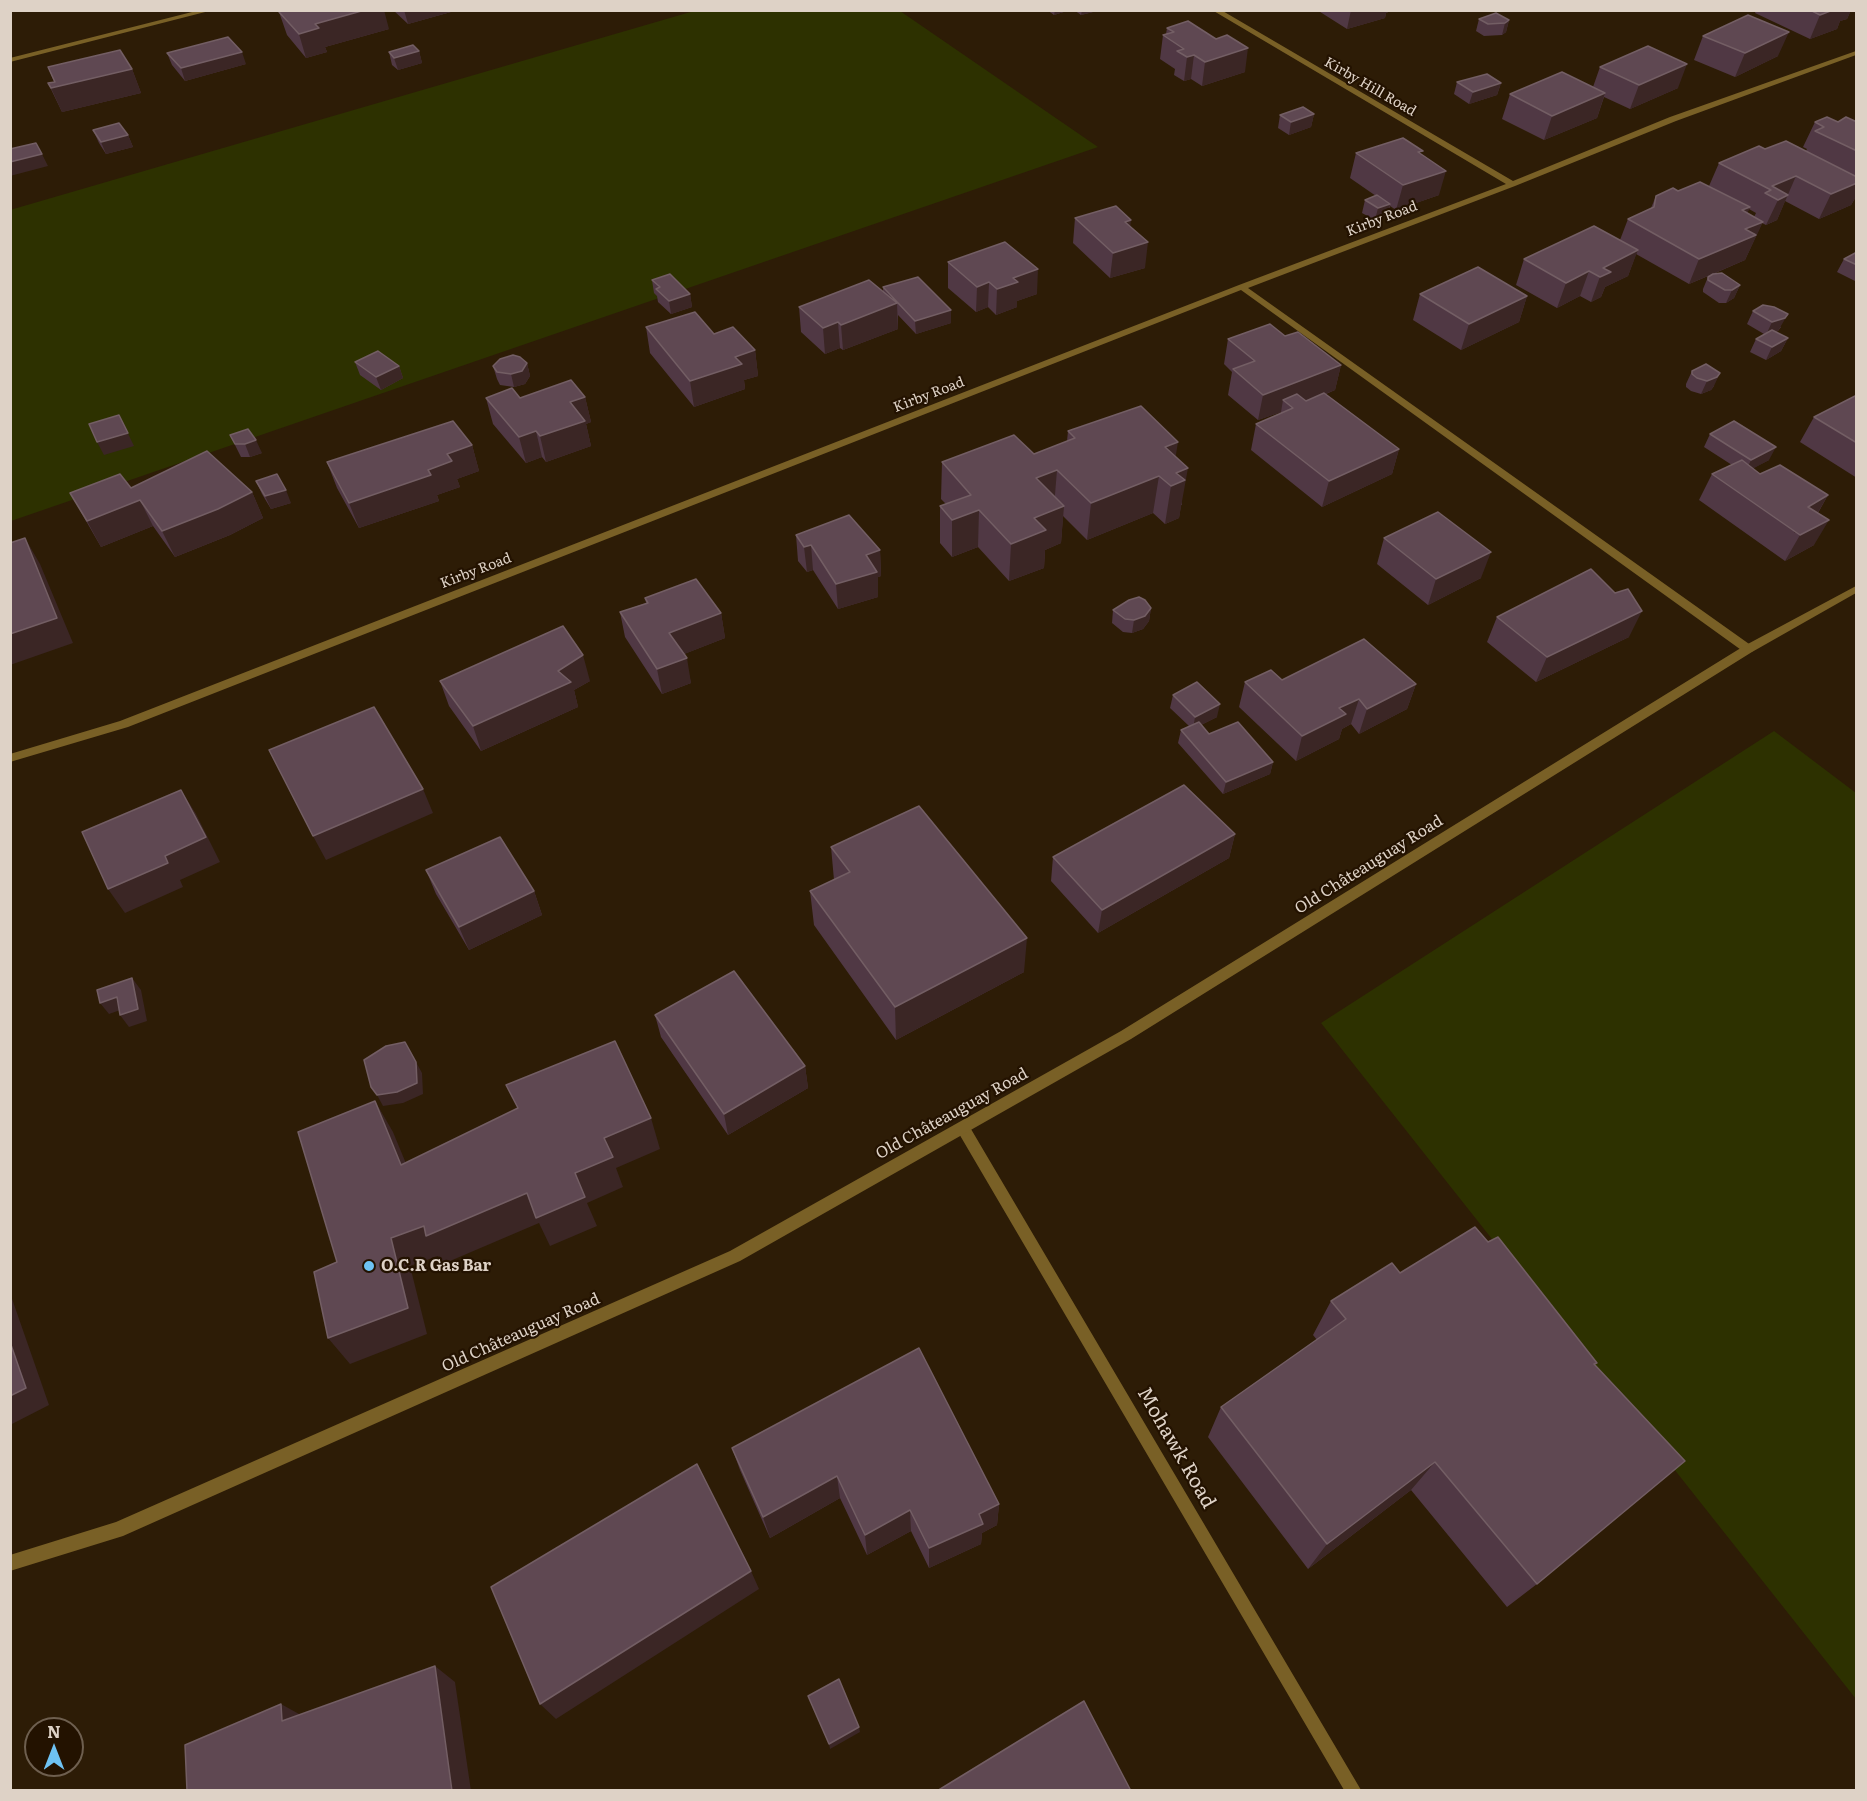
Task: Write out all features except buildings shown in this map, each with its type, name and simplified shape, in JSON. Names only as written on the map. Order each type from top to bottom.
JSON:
[{"type":"street","points":[[10,60],[210,10]]},
{"type":"street","name":"Kirby Hill Road","points":[[1215,10],[1512,184]]},
{"type":"street","name":"Kirby Road","points":[[10,758],[124,724],[1242,287],[1512,184],[1673,119],[1857,53]]},
{"type":"street","points":[[1242,287],[1748,649]]},
{"type":"street","name":"Old Châteauguay Road","points":[[10,1563],[117,1530],[735,1256],[1126,1035],[1748,649],[1857,589]]},
{"type":"street","name":"Mohawk Road","points":[[963,1128],[1353,1791]]},
{"type":"green space","points":[[694,11],[900,11],[1098,147],[11,521],[10,210]]},
{"type":"green space","points":[[1774,731],[1856,793],[1856,1699],[1321,1023]]},
{"type":"place","name":"O.C.R Gas Bar","points":[[369,1266]]}]
